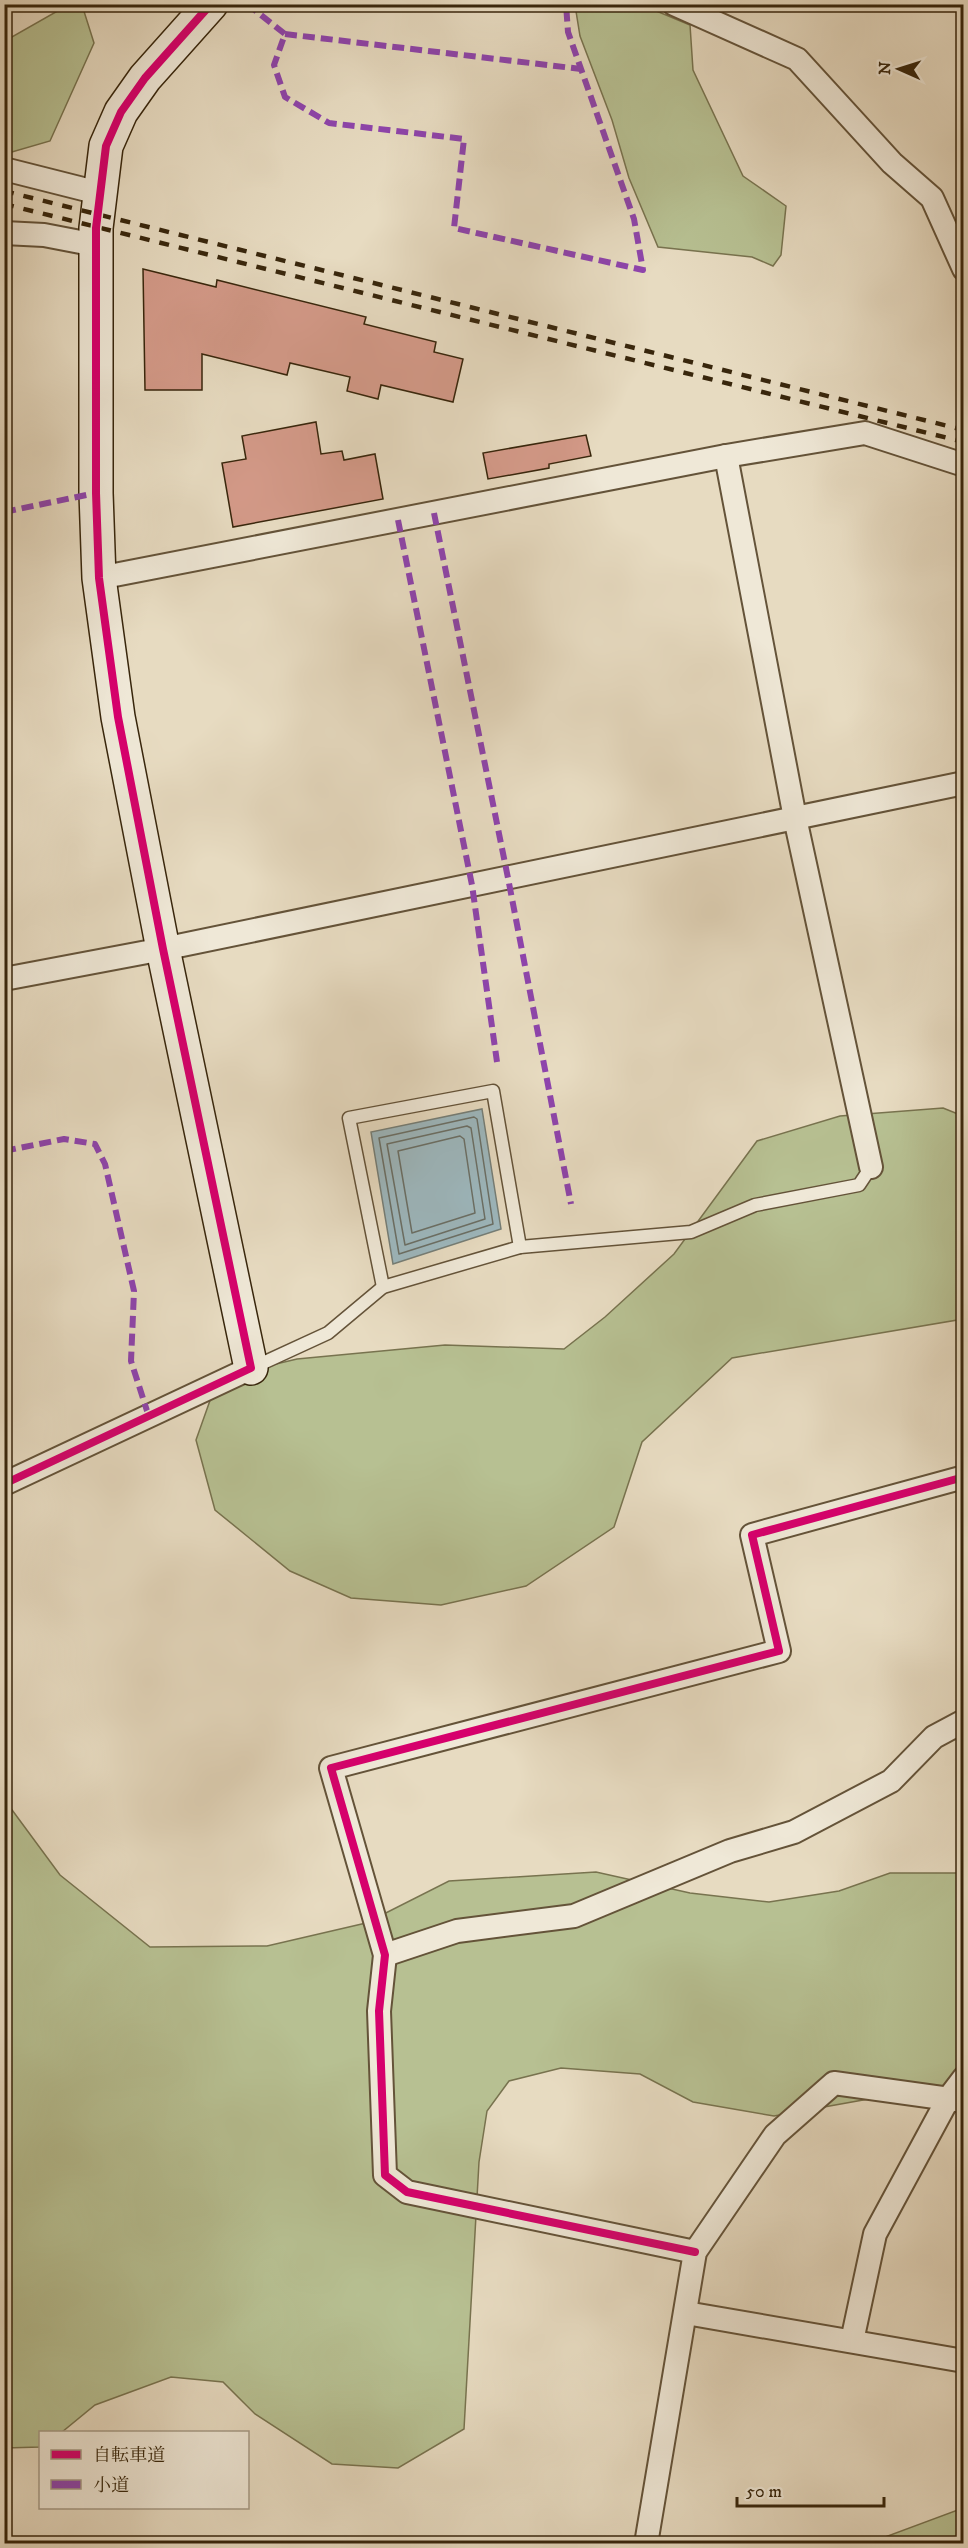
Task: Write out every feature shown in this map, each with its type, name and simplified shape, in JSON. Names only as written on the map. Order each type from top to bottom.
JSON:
[{"type":"street","points":[[4,1484],[251,1368],[163,949],[118,717],[99,578],[96,245],[99,193],[106,146],[121,112],[145,78],[211,4]]},
{"type":"street","points":[[674,4],[797,59],[892,163],[932,198],[963,269]]},
{"type":"street","points":[[4,169],[99,193]]},
{"type":"street","points":[[4,233],[44,235],[96,245]]},
{"type":"street","points":[[99,578],[726,456],[865,433],[963,465]]},
{"type":"street","points":[[726,456],[795,818],[870,1167]]},
{"type":"street","points":[[4,979],[163,949],[963,783]]},
{"type":"street","points":[[694,2252],[407,2192],[385,2175],[379,2011],[385,1955],[331,1768],[779,1651],[752,1534],[963,1477]]},
{"type":"street","points":[[385,1955],[457,1932],[574,1916],[730,1851],[794,1832],[891,1781],[934,1737],[963,1722]]},
{"type":"street","points":[[852,2341],[875,2234],[956,2100],[963,2078]]},
{"type":"street","points":[[646,2544],[686,2313],[694,2252],[775,2135],[834,2083],[956,2100]]},
{"type":"street","points":[[686,2313],[963,2361]]},
{"type":"lane","points":[[383,1287],[349,1118],[493,1091],[520,1246]]},
{"type":"lane","points":[[251,1368],[328,1333],[383,1287],[520,1246],[691,1232],[755,1205],[859,1185],[870,1167]]},
{"type":"green space","points":[[68,5],[82,5],[94,43],[50,141],[5,154],[5,35],[12,37]]},
{"type":"green space","points":[[575,5],[642,5],[690,25],[693,70],[743,176],[786,206],[781,255],[773,266],[752,257],[658,247],[629,178],[612,120],[580,36]]},
{"type":"green space","points":[[943,1108],[963,1116],[963,1319],[732,1358],[642,1442],[614,1527],[526,1586],[441,1605],[351,1598],[290,1571],[215,1510],[196,1440],[218,1378],[297,1359],[445,1345],[564,1349],[605,1317],[674,1254],[757,1141],[840,1116]]},
{"type":"green space","points":[[4,1799],[60,1875],[150,1947],[267,1946],[366,1923],[449,1881],[596,1872],[690,1893],[769,1902],[839,1891],[890,1873],[963,1873],[963,2082],[774,2116],[693,2102],[640,2074],[561,2068],[509,2081],[487,2111],[479,2162],[464,2429],[398,2468],[332,2464],[255,2414],[223,2382],[171,2377],[95,2405],[63,2431],[39,2431],[39,2447],[5,2448]]},
{"type":"green space","points":[[963,2508],[963,2543],[869,2543]]},
{"type":"water","points":[[482,1109],[501,1229],[393,1264],[371,1132]]},
{"type":"building","points":[[143,269],[216,287],[217,280],[366,317],[364,324],[436,342],[434,352],[463,359],[453,402],[381,385],[378,399],[347,391],[350,377],[290,363],[287,375],[202,354],[202,390],[145,390]]},
{"type":"building","points":[[316,422],[321,454],[342,451],[344,460],[375,454],[383,499],[233,527],[222,463],[246,459],[242,436]]},
{"type":"building","points":[[586,435],[591,456],[549,464],[549,468],[488,479],[483,453]]},
{"type":"railway","points":[[4,191],[964,430]]},
{"type":"railway","points":[[4,204],[964,442]]},
{"type":"marked path","points":[[247,4],[285,34],[274,65],[285,97],[329,123],[464,139],[454,228],[643,270],[634,219],[568,32],[566,4]]},
{"type":"marked path","points":[[285,34],[581,69]]},
{"type":"marked path","points":[[964,482],[961,488],[964,499]]},
{"type":"marked path","points":[[4,512],[96,493]]},
{"type":"marked path","points":[[434,513],[571,1204]]},
{"type":"marked path","points":[[398,520],[472,885],[497,1062]]},
{"type":"marked path","points":[[4,1151],[64,1139],[95,1144],[105,1164],[134,1291],[131,1361],[149,1417]]},
{"type":"cycle path","points":[[4,1484],[251,1368],[163,949],[118,717],[99,578],[96,493],[96,228],[106,146],[121,112],[145,78],[211,4]]},
{"type":"cycle path","points":[[695,2252],[407,2192],[385,2175],[379,2011],[385,1955],[331,1768],[779,1651],[752,1535],[964,1477]]}]
